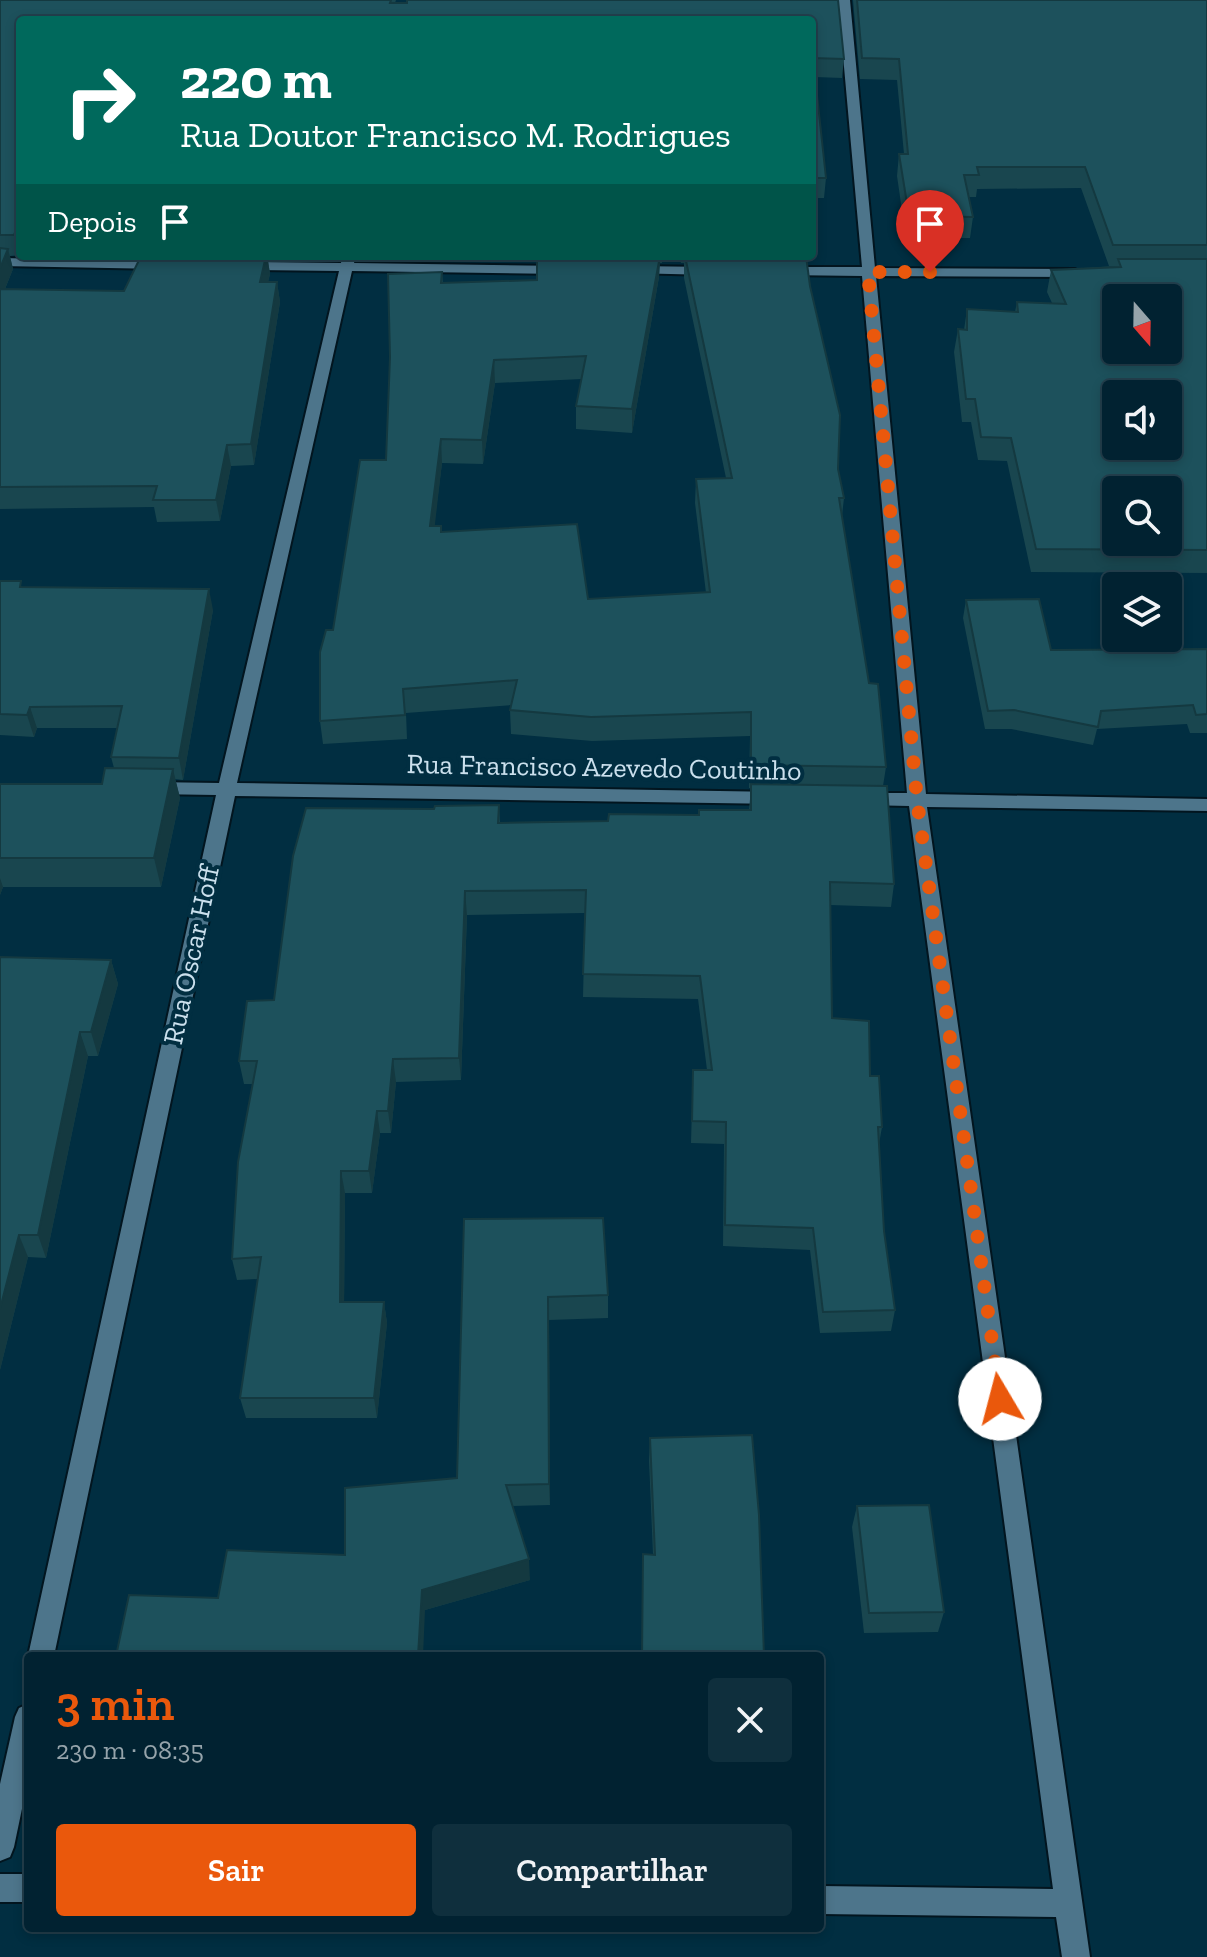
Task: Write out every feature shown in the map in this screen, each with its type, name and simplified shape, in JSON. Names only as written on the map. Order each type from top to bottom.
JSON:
[{"type":"street","points":[[844,0],[917,800],[1076,1957]]},
{"type":"street","points":[[0,262],[173,265]]},
{"type":"street","points":[[221,266],[348,262],[584,270]]},
{"type":"street","name":"Rua Oscar Hoff","points":[[42,1652],[227,789],[348,262]]},
{"type":"street","points":[[615,270],[726,271]]},
{"type":"street","points":[[773,271],[1084,273]]},
{"type":"street","name":"Rua Francisco Azevedo Coutinho","points":[[136,788],[791,798]]},
{"type":"street","name":"Rua Francisco Azevedo Coutinho","points":[[838,799],[1207,805]]},
{"type":"street","points":[[0,1847],[24,1736]]},
{"type":"street","points":[[0,1888],[24,1888]]},
{"type":"street","points":[[824,1900],[1070,1903]]},
{"type":"building","points":[[0,0],[391,0],[390,3],[407,3],[407,0],[838,0],[844,59],[816,58],[816,16],[16,16],[16,230],[14,235],[0,235]]},
{"type":"building","points":[[857,0],[1207,0],[1207,245],[1113,245],[1085,167],[977,167],[979,175],[964,175],[973,217],[909,216],[899,154],[908,154],[899,59],[862,58]]},
{"type":"building","points":[[816,86],[826,178],[816,178]]},
{"type":"building","points":[[0,248],[8,249],[0,268]]},
{"type":"building","points":[[1118,259],[1207,259],[1207,550],[1182,550],[1182,476],[1102,476],[1102,549],[1036,549],[1011,438],[981,437],[975,399],[966,399],[958,329],[967,330],[967,309],[1018,312],[1017,302],[1066,304],[1051,270],[1121,267]]},
{"type":"building","points":[[139,260],[265,260],[260,282],[277,282],[251,444],[227,445],[216,500],[153,500],[157,486],[0,487],[0,289],[124,291]]},
{"type":"building","points":[[537,260],[659,260],[632,409],[576,406],[586,356],[494,360],[482,440],[441,439],[430,526],[441,526],[441,532],[577,524],[588,599],[710,592],[696,479],[732,478],[686,260],[807,260],[840,415],[838,469],[844,498],[839,498],[869,683],[878,684],[886,767],[751,765],[751,712],[591,717],[510,710],[517,680],[403,689],[405,715],[320,721],[320,652],[326,630],[333,630],[360,460],[386,460],[390,357],[388,274],[442,272],[441,283],[537,280]]},
{"type":"building","points":[[0,581],[21,581],[20,587],[209,589],[179,758],[111,757],[122,706],[30,707],[27,715],[0,714]]},
{"type":"building","points":[[1039,599],[1051,650],[1182,652],[1182,649],[1207,649],[1207,714],[1196,715],[1193,705],[1101,711],[1098,727],[1014,710],[988,711],[966,600]]},
{"type":"building","points":[[105,768],[173,769],[154,858],[0,858],[0,784],[102,784]]},
{"type":"building","points":[[751,784],[887,786],[894,884],[830,882],[832,1018],[869,1021],[870,1076],[879,1076],[882,1127],[878,1127],[884,1231],[895,1310],[823,1312],[813,1228],[725,1225],[726,1122],[692,1121],[693,1070],[712,1070],[700,976],[583,974],[586,890],[465,891],[459,1058],[393,1059],[388,1111],[377,1111],[369,1171],[341,1171],[340,1302],[384,1302],[374,1398],[240,1398],[261,1257],[232,1259],[238,1162],[257,1061],[239,1061],[247,1001],[274,1000],[293,856],[306,808],[434,809],[435,806],[499,805],[498,823],[608,821],[609,814],[699,815],[699,810],[751,810]]},
{"type":"building","points":[[0,957],[111,960],[91,1032],[80,1032],[38,1235],[19,1235],[0,1309]]},
{"type":"building","points":[[603,1218],[608,1295],[548,1297],[549,1484],[506,1485],[529,1559],[422,1590],[418,1652],[117,1652],[129,1595],[218,1598],[227,1550],[345,1555],[345,1488],[457,1478],[464,1219]]},
{"type":"building","points":[[752,1435],[759,1515],[764,1652],[642,1652],[643,1554],[655,1555],[650,1438]]},
{"type":"building","points":[[929,1505],[944,1612],[869,1613],[857,1506]]},
{"type":"route","points":[[930,272],[868,272],[917,800],[1000,1399]]}]
